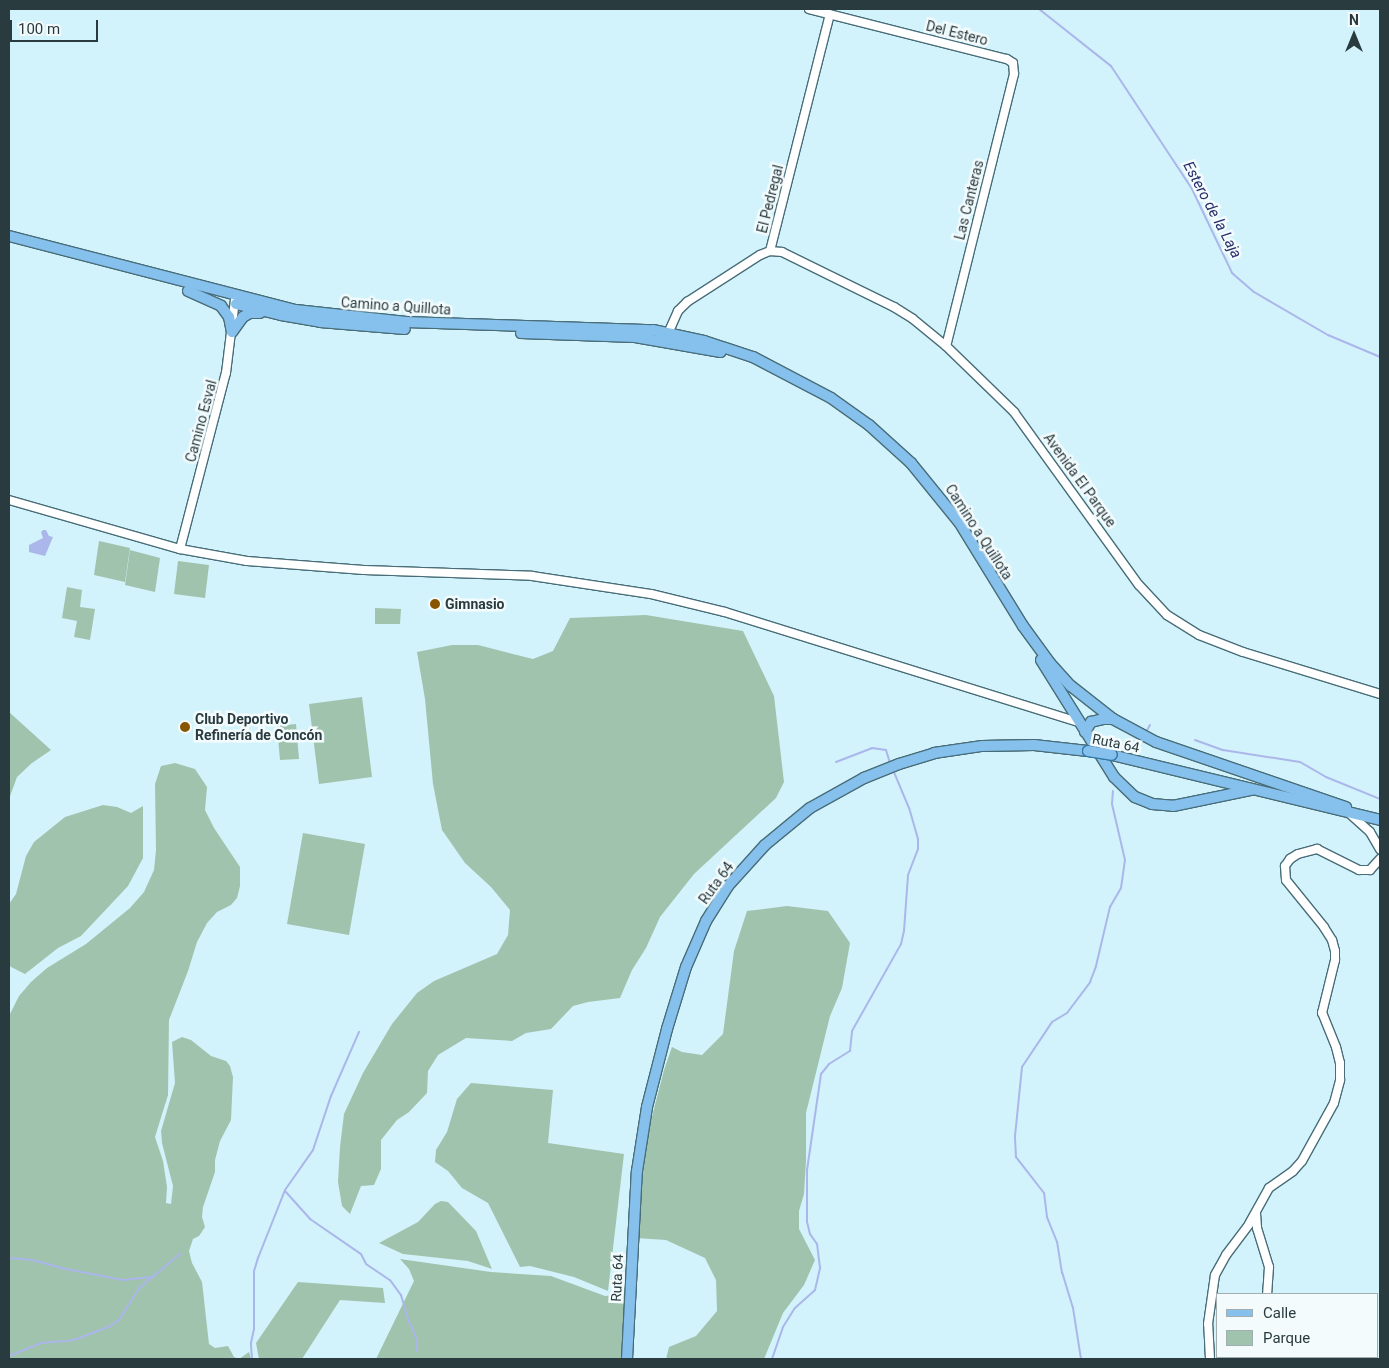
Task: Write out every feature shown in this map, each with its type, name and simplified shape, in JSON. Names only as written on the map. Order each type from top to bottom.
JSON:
[{"type":"main road","name":"Camino a Quillota","points":[[9,236],[235,300],[281,316],[320,322],[379,327],[667,337]]},
{"type":"main road","name":"Camino a Quillota","points":[[9,240],[188,291],[296,310],[357,318],[494,326],[626,328],[727,348],[783,372],[850,411],[910,462],[959,522],[1023,626]]},
{"type":"main road","points":[[188,291],[221,306],[229,317],[232,332]]},
{"type":"main road","points":[[232,332],[239,320],[246,314],[256,313],[281,316]]},
{"type":"main road","points":[[1023,626],[1062,676],[1113,719],[1156,742],[1348,810]]},
{"type":"main road","points":[[1023,626],[1085,732],[1117,782],[1127,792],[1142,801],[1173,806],[1251,790]]},
{"type":"main road","points":[[1085,732],[1091,722],[1113,719]]},
{"type":"main road","name":"Ruta 64","points":[[627,1359],[637,1171],[646,1106],[666,1028],[686,967],[702,927],[728,886],[765,845],[810,808],[847,786],[890,767],[934,753],[973,746],[1034,745],[1112,755],[1348,810],[1380,820]]},
{"type":"main road","name":"Ruta 64","points":[[1163,767],[1251,790],[1348,810],[1380,814]]},
{"type":"street","name":"Del Estero","points":[[808,9],[1011,61]]},
{"type":"street","name":"El Pedregal","points":[[667,337],[678,311],[687,302],[760,255],[770,251],[830,14]]},
{"type":"street","name":"Las Canteras","points":[[946,346],[1014,74],[1011,61]]},
{"type":"street","name":"Avenida El Parque","points":[[770,251],[782,252],[894,307],[913,319],[946,346],[1018,416],[1139,585],[1167,615],[1200,635],[1243,652],[1380,694]]},
{"type":"street","name":"Camino Esval","points":[[180,549],[226,373],[235,300]]},
{"type":"street","points":[[9,500],[180,549],[254,562],[310,568],[532,576],[651,594],[726,612],[1079,722]]},
{"type":"street","points":[[1348,810],[1370,832],[1380,849]]},
{"type":"street","points":[[1210,1359],[1208,1324],[1215,1275],[1226,1254],[1256,1213],[1269,1188],[1293,1171],[1302,1161],[1334,1103],[1340,1080],[1338,1055],[1322,1013],[1335,960],[1335,951],[1332,940],[1324,927],[1286,880],[1285,866],[1290,859],[1298,854],[1317,849],[1359,870],[1370,870],[1380,859]]},
{"type":"street","points":[[1256,1213],[1257,1228],[1269,1267],[1267,1293]]},
{"type":"green space","points":[[99,541],[130,548],[125,582],[94,575]]},
{"type":"green space","points":[[130,550],[160,558],[155,592],[125,585]]},
{"type":"green space","points":[[178,561],[209,565],[205,598],[174,594]]},
{"type":"green space","points":[[67,587],[82,590],[80,607],[95,609],[90,640],[74,637],[77,621],[62,618]]},
{"type":"green space","points":[[375,608],[401,609],[400,624],[375,624]]},
{"type":"green space","points":[[646,615],[743,631],[774,696],[784,782],[776,798],[694,874],[660,917],[646,948],[632,970],[620,998],[573,1006],[551,1029],[526,1033],[512,1041],[466,1038],[438,1055],[428,1071],[427,1093],[409,1112],[397,1120],[381,1140],[381,1169],[374,1185],[361,1186],[350,1214],[342,1206],[338,1182],[340,1147],[344,1114],[363,1073],[392,1024],[417,993],[434,981],[497,954],[508,935],[510,910],[491,887],[465,863],[442,830],[433,784],[425,699],[417,652],[452,645],[478,645],[533,659],[553,651],[570,618]]},
{"type":"green space","points":[[362,697],[372,777],[319,784],[309,704]]},
{"type":"green space","points":[[9,712],[51,750],[32,763],[17,777],[9,799]]},
{"type":"green space","points":[[296,724],[299,759],[280,760],[277,726]]},
{"type":"green space","points":[[175,763],[195,769],[207,787],[205,810],[214,828],[240,867],[240,886],[237,898],[231,905],[217,912],[207,923],[197,942],[169,1020],[168,1095],[155,1137],[163,1161],[167,1187],[166,1203],[171,1204],[173,1186],[162,1143],[161,1131],[175,1083],[172,1042],[182,1037],[191,1040],[211,1056],[226,1061],[230,1066],[233,1077],[231,1120],[220,1141],[215,1160],[215,1172],[203,1207],[202,1217],[205,1227],[199,1236],[193,1239],[189,1251],[192,1263],[202,1282],[209,1344],[215,1348],[228,1346],[234,1357],[239,1359],[9,1359],[9,1016],[19,996],[31,982],[47,968],[86,944],[130,908],[144,892],[154,870],[156,850],[155,784],[161,766]]},
{"type":"green space","points":[[103,805],[117,807],[131,813],[143,806],[143,858],[128,886],[81,936],[58,948],[25,974],[11,967],[9,965],[9,904],[16,894],[26,856],[34,842],[65,817]]},
{"type":"green space","points":[[303,833],[365,844],[349,935],[287,924]]},
{"type":"green space","points":[[787,906],[828,911],[850,943],[842,988],[830,1016],[806,1113],[804,1194],[799,1211],[799,1229],[815,1260],[804,1285],[783,1313],[764,1359],[666,1359],[669,1347],[696,1336],[717,1311],[716,1280],[705,1258],[666,1240],[636,1238],[647,1136],[664,1070],[672,1047],[682,1052],[702,1055],[723,1034],[734,951],[747,911]]},
{"type":"green space","points":[[471,1083],[553,1090],[548,1143],[624,1154],[608,1291],[574,1277],[530,1266],[520,1267],[488,1203],[462,1188],[448,1171],[435,1162],[436,1150],[447,1132],[457,1099]]},
{"type":"green space","points":[[441,1201],[448,1202],[476,1231],[492,1269],[468,1261],[403,1254],[379,1243],[418,1222],[435,1204]]},
{"type":"green space","points":[[400,1259],[491,1272],[551,1276],[605,1296],[625,1294],[621,1359],[376,1359],[414,1281],[409,1269]]},
{"type":"green space","points":[[298,1282],[383,1288],[385,1303],[340,1300],[302,1359],[259,1359],[256,1343]]},
{"type":"green space","points":[[249,1352],[251,1359],[239,1359]]},
{"type":"water","points":[[46,530],[49,536],[53,537],[45,556],[29,552],[29,545],[43,538],[41,532]]},
{"type":"waterway","name":"Estero de la Laja","points":[[1039,9],[1111,66],[1192,189],[1232,273],[1254,292],[1328,335],[1380,357]]},
{"type":"waterway","points":[[1146,732],[1150,725]]},
{"type":"waterway","points":[[1195,740],[1223,750],[1300,762],[1326,777],[1380,799]]},
{"type":"waterway","points":[[836,762],[872,748],[886,750],[890,763]]},
{"type":"waterway","points":[[772,1359],[783,1327],[795,1308],[815,1290],[820,1268],[817,1244],[810,1234],[807,1222],[807,1170],[821,1074],[829,1064],[850,1051],[852,1031],[901,944],[904,931],[908,875],[918,849],[918,839],[909,808],[893,770]]},
{"type":"waterway","points":[[1081,1359],[1073,1308],[1062,1273],[1057,1242],[1047,1217],[1044,1193],[1016,1157],[1015,1136],[1022,1067],[1052,1022],[1067,1013],[1090,982],[1096,966],[1110,907],[1121,888],[1125,860],[1112,804],[1113,791]]},
{"type":"waterway","points":[[252,1359],[254,1271],[258,1258],[285,1190],[313,1150],[331,1096],[359,1032]]},
{"type":"waterway","points":[[285,1191],[310,1219],[361,1254],[366,1264],[390,1280],[401,1295],[417,1340],[417,1351]]},
{"type":"waterway","points":[[9,1356],[41,1343],[74,1340],[110,1326],[119,1320],[138,1289],[180,1254]]},
{"type":"waterway","points":[[9,1258],[32,1260],[61,1268],[123,1280],[154,1277]]},
{"type":"place","name":"Gimnasio","points":[[435,604]]},
{"type":"place","name":"Club Deportivo Refinería de Concón","points":[[185,727]]}]
